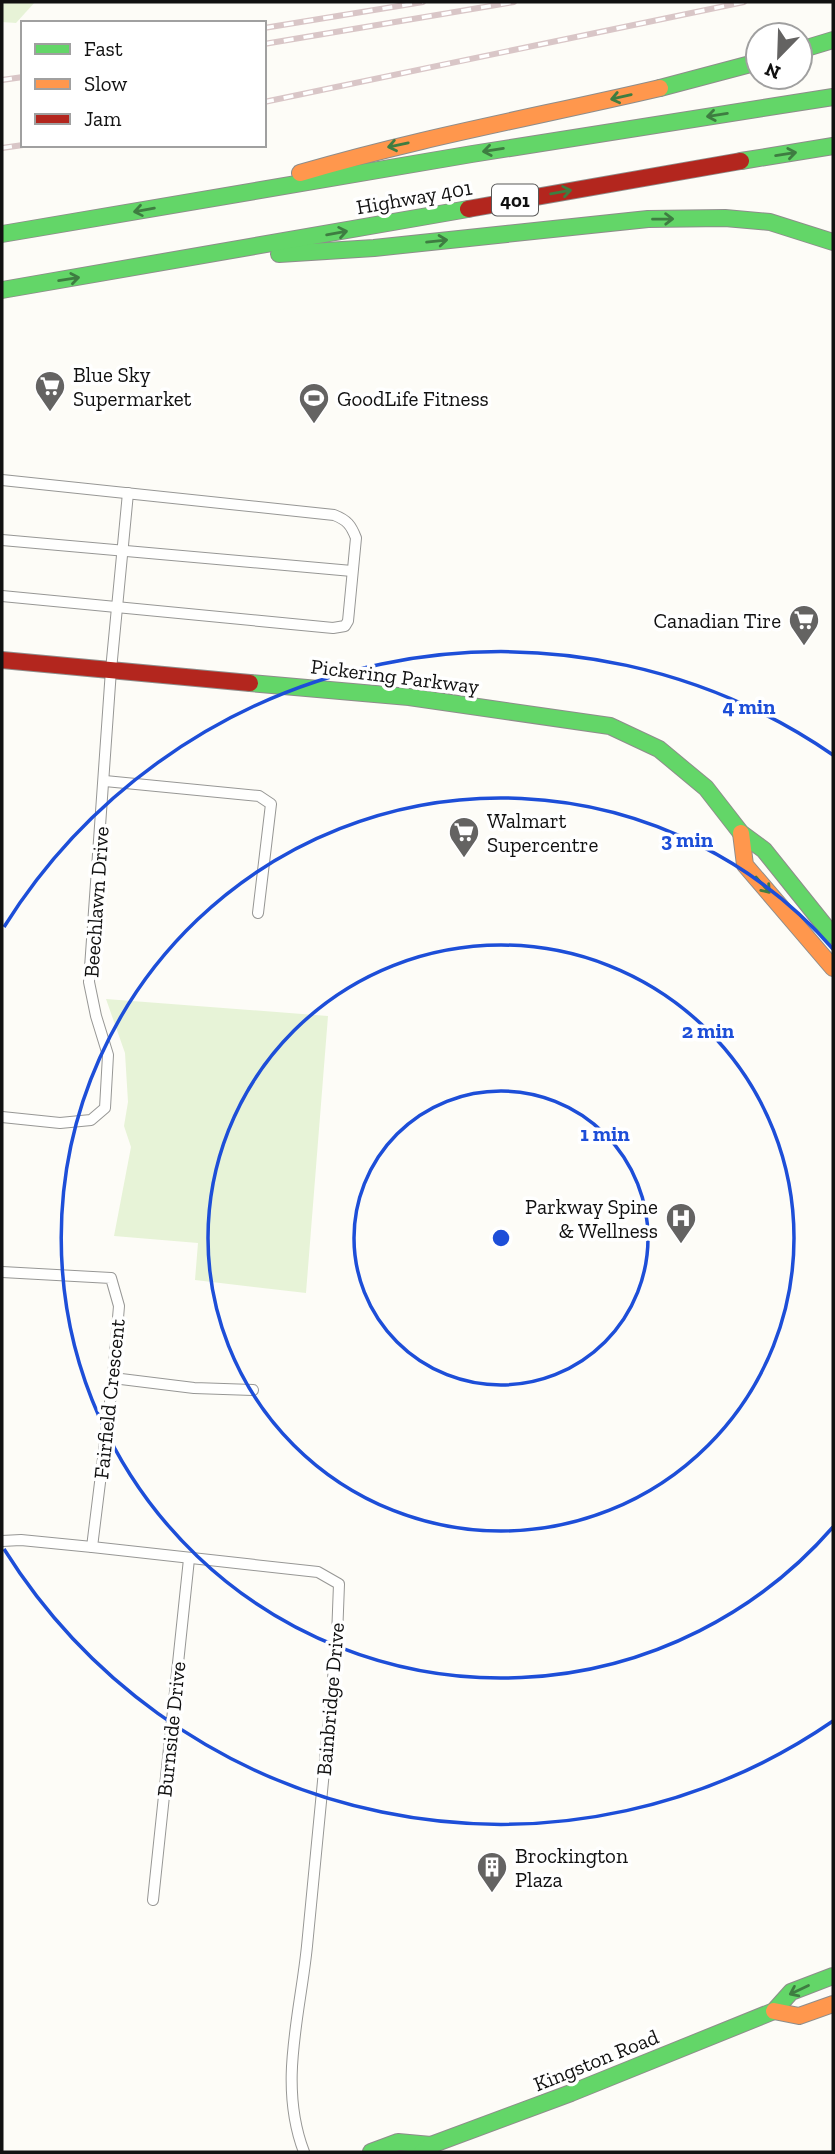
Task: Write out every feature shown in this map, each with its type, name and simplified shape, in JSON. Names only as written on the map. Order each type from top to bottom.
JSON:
[{"type":"main road","points":[[814,46],[833,40]]},
{"type":"main road","points":[[212,199],[378,150],[532,118],[744,66]]},
{"type":"main road","name":"Highway 401","points":[[2,234],[485,152],[833,97]]},
{"type":"main road","name":"Highway 401","points":[[2,290],[833,146]]},
{"type":"main road","points":[[198,258],[374,248],[635,221],[699,218],[770,222],[833,242]]},
{"type":"main road","name":"Pickering Parkway","points":[[2,660],[409,697],[610,726],[659,749],[706,788],[741,833],[764,849],[833,936]]},
{"type":"main road","name":"Pickering Parkway","points":[[741,833],[745,865],[833,968]]},
{"type":"main road","name":"Kingston Road","points":[[371,2152],[398,2142],[427,2149],[774,2011],[791,1992],[832,1977]]},
{"type":"main road","name":"Kingston Road","points":[[774,2011],[799,2016],[833,2004]]},
{"type":"street","points":[[2,480],[334,515],[345,519],[352,526],[355,538],[348,621],[345,626],[333,628],[2,596]]},
{"type":"street","name":"Beechlawn Drive","points":[[2,1117],[60,1123],[91,1121],[105,1108],[108,1055],[89,982],[111,670],[128,493]]},
{"type":"street","points":[[2,540],[352,571]]},
{"type":"street","points":[[104,781],[259,796],[271,804],[258,914]]},
{"type":"street","points":[[803,930],[816,917]]},
{"type":"street","name":"Fairfield Crescent","points":[[2,1272],[111,1278],[119,1306],[92,1547]]},
{"type":"street","points":[[113,1378],[194,1388],[253,1390]]},
{"type":"street","name":"Bainbridge Drive","points":[[2,1541],[21,1540],[318,1572],[339,1584],[337,1637],[304,1970],[291,2067],[294,2126],[304,2152]]},
{"type":"street","name":"Burnside Drive","points":[[153,1900],[189,1559]]},
{"type":"green space","points":[[2,2],[35,2],[16,23],[2,22]]},
{"type":"green space","points":[[106,999],[328,1016],[306,1293],[195,1280],[198,1243],[114,1236],[131,1147],[124,1126],[128,1102],[125,1053]]},
{"type":"railway","points":[[266,28],[423,2]]},
{"type":"railway","points":[[266,44],[514,2]]},
{"type":"railway","points":[[266,102],[744,2]]},
{"type":"railway","points":[[2,80],[21,77]]},
{"type":"railway","points":[[2,148],[21,145]]},
{"type":"traffic: fast","points":[[814,46],[833,40]]},
{"type":"traffic: fast","points":[[660,88],[744,66]]},
{"type":"traffic: fast","points":[[2,234],[472,154],[833,97]]},
{"type":"traffic: fast","points":[[741,161],[833,146]]},
{"type":"traffic: fast","points":[[2,290],[468,209]]},
{"type":"traffic: fast","points":[[279,254],[374,248],[648,219],[725,218],[770,222],[833,242]]},
{"type":"traffic: fast","points":[[250,683],[409,697],[610,726],[659,749],[706,788],[741,833],[764,850],[833,936]]},
{"type":"traffic: fast","points":[[422,2152],[431,2145],[571,2093],[774,2011],[791,1992],[833,1976]]},
{"type":"traffic: fast","points":[[371,2152],[398,2142],[431,2145]]},
{"type":"traffic: slow","points":[[300,173],[434,138],[660,88]]},
{"type":"traffic: slow","points":[[741,833],[745,865],[833,968]]},
{"type":"traffic: slow","points":[[774,2011],[799,2016],[833,2004]]},
{"type":"traffic: jam","points":[[468,209],[741,161]]},
{"type":"traffic: jam","points":[[2,660],[250,683]]},
{"type":"place","name":"Blue Sky Supermarket","points":[[50,413]]},
{"type":"place","name":"GoodLife Fitness","points":[[314,425]]},
{"type":"place","name":"Canadian Tire","points":[[804,647]]},
{"type":"place","name":"Walmart Supercentre","points":[[464,859]]},
{"type":"place","name":"Parkway Spine & Wellness","points":[[681,1245]]},
{"type":"place","name":"Brockington Plaza","points":[[492,1894]]}]
